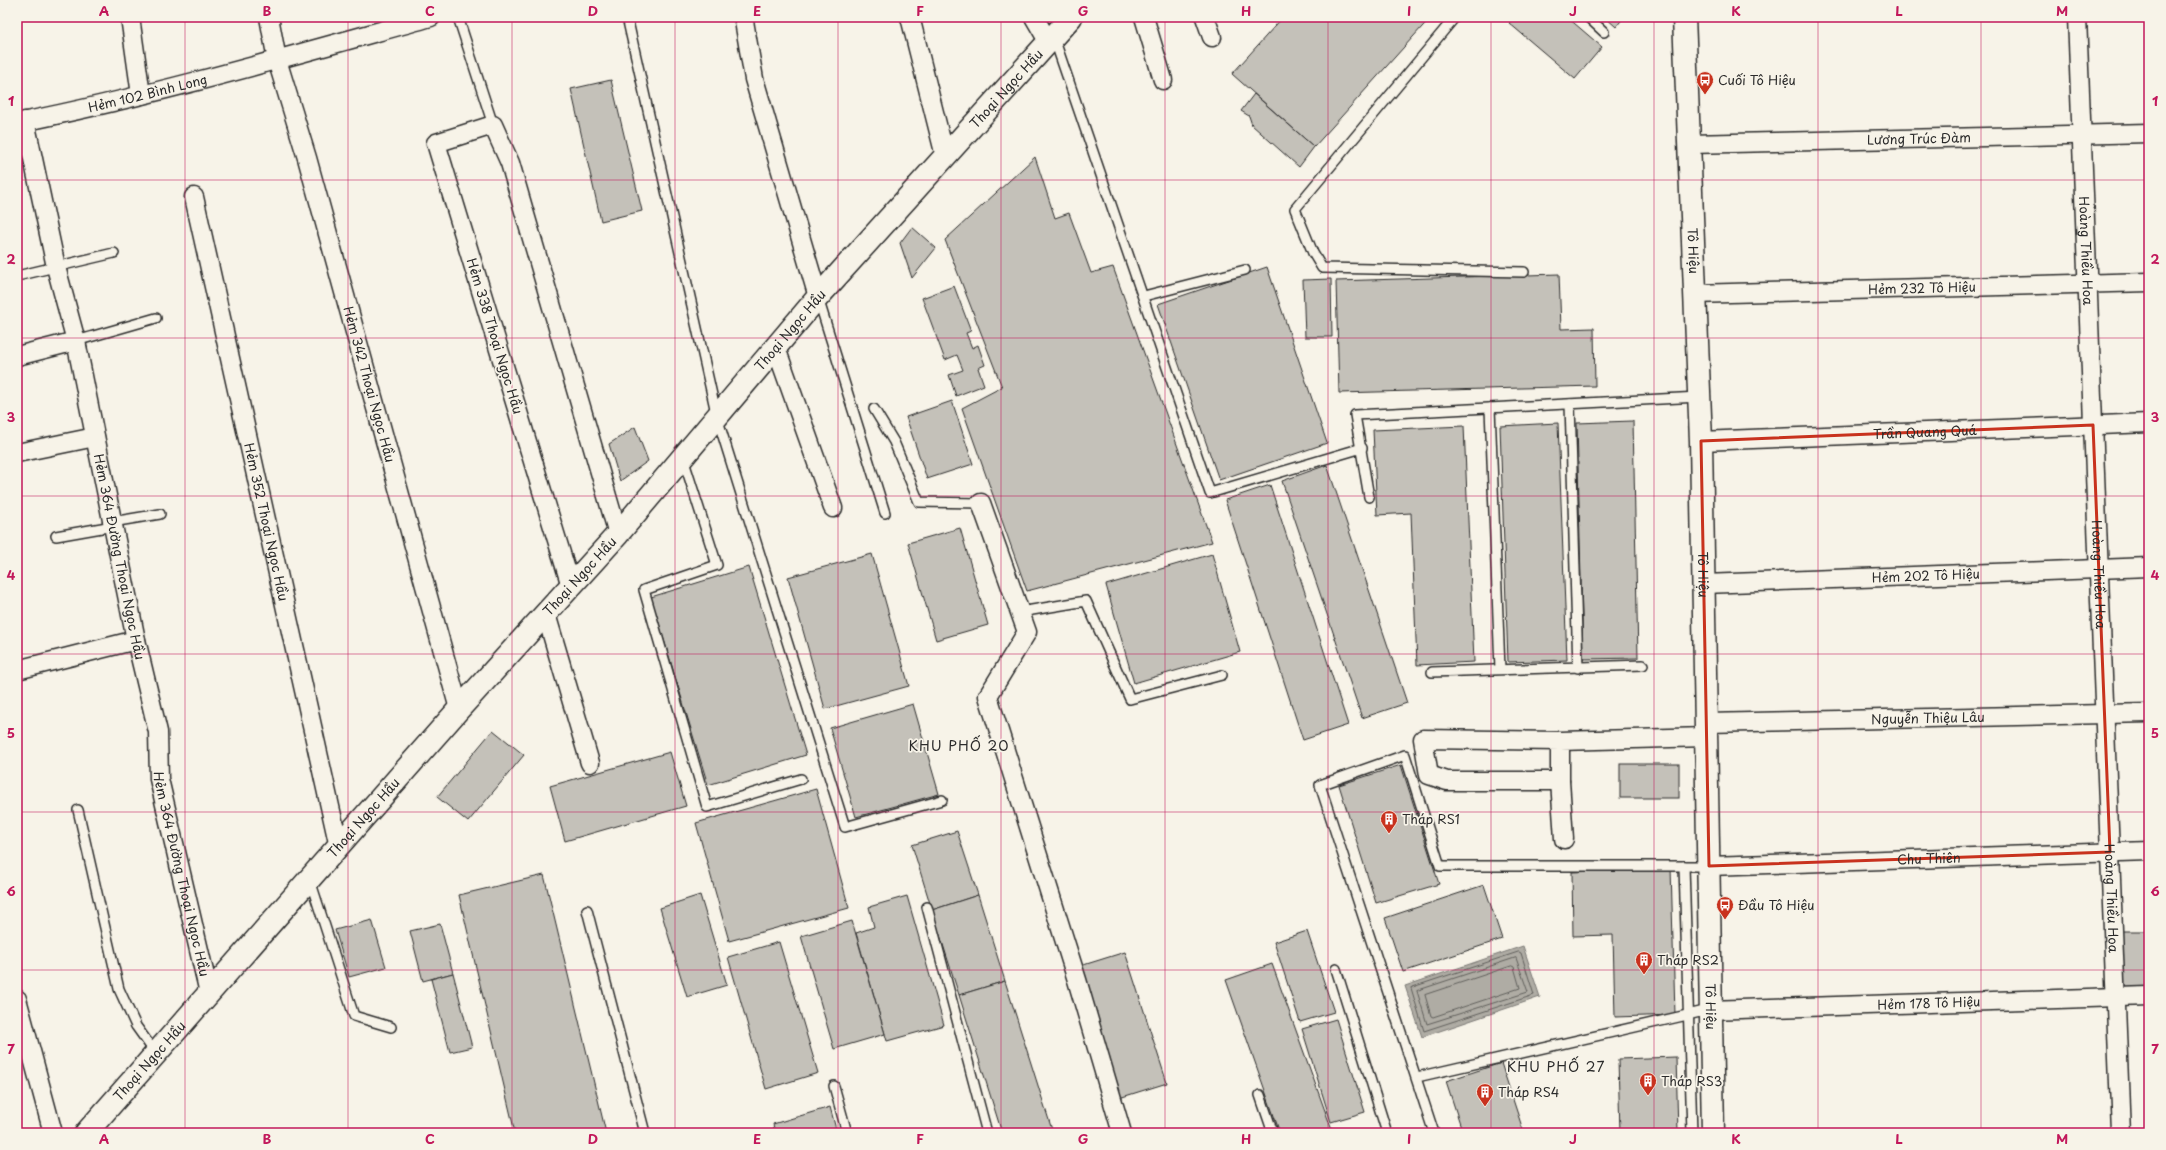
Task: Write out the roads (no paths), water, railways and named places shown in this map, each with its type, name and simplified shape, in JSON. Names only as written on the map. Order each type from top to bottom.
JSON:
[{"type":"main road","name":"Thoại Ngọc Hầu","points":[[86,1133],[459,709],[618,534],[818,297],[1071,17]]},
{"type":"main road","name":"Tô Hiệu","points":[[1684,17],[1701,441],[1709,866],[1709,1010],[1713,1133]]},
{"type":"street","points":[[130,17],[141,95]]},
{"type":"street","name":"Hẻm 342 Thoại Ngọc Hầu","points":[[269,17],[277,60],[306,158],[459,709]]},
{"type":"street","name":"Hẻm 102 Bình Long","points":[[21,122],[141,95],[277,60],[431,17]]},
{"type":"street","points":[[910,17],[945,156]]},
{"type":"street","points":[[1034,17],[1051,39]]},
{"type":"street","points":[[1144,17],[1163,80]]},
{"type":"street","points":[[1205,17],[1212,37]]},
{"type":"street","name":"Hoàng Thiều Hoa","points":[[2077,17],[2121,1133]]},
{"type":"street","points":[[744,21],[754,79],[818,297]]},
{"type":"street","name":"Hẻm 364 Đường Thoại Ngọc Hầu","points":[[21,122],[56,267],[76,341],[136,640],[158,732],[159,779],[209,993]]},
{"type":"street","points":[[493,125],[510,163],[618,534]]},
{"type":"street","name":"Hẻm 338 Thoại Ngọc Hầu","points":[[493,125],[436,143],[571,586]]},
{"type":"street","name":"Lương Trúc Đàm","points":[[1690,144],[2149,133]]},
{"type":"street","name":"Hẻm 352 Thoại Ngọc Hầu","points":[[194,197],[339,847]]},
{"type":"street","name":"Hẻm 232 Tô Hiệu","points":[[1694,294],[2149,282]]},
{"type":"street","points":[[17,356],[76,341]]},
{"type":"street","points":[[776,348],[833,508]]},
{"type":"street","name":"Trần Quang Quá","points":[[1701,441],[2149,423]]},
{"type":"street","points":[[17,453],[95,437]]},
{"type":"street","points":[[981,503],[1027,632],[988,696],[1077,980],[1122,1133]]},
{"type":"street","name":"Hẻm 202 Tô Hiệu","points":[[1704,584],[2149,567]]},
{"type":"street","points":[[546,614],[590,763]]},
{"type":"street","points":[[17,670],[136,640]]},
{"type":"street","name":"Nguyễn Thiệu Lâu","points":[[1560,782],[1447,781],[1429,775],[1423,739],[1560,741],[1706,730],[2149,713]]},
{"type":"street","points":[[1560,741],[1560,782],[1564,839]]},
{"type":"street","name":"Chu Thiên","points":[[1709,866],[2149,851]]},
{"type":"street","name":"Hẻm 178 Tô Hiệu","points":[[1709,1010],[2149,996]]},
{"type":"street","points":[[17,999],[53,1133]]},
{"type":"lane","points":[[458,17],[493,125]]},
{"type":"lane","points":[[627,17],[717,417],[844,827],[942,800]]},
{"type":"lane","points":[[1455,17],[1295,209],[1313,253],[1322,268],[1524,272]]},
{"type":"lane","points":[[1588,17],[1604,32]]},
{"type":"lane","points":[[1051,39],[1144,296],[1210,493],[1362,448]]},
{"type":"lane","points":[[17,276],[114,253]]},
{"type":"lane","points":[[1144,296],[1245,270]]},
{"type":"lane","points":[[818,297],[885,513]]},
{"type":"lane","points":[[76,341],[156,318]]},
{"type":"lane","points":[[1369,497],[1362,448],[1355,415],[1699,397]]},
{"type":"lane","points":[[1570,404],[1578,668]]},
{"type":"lane","points":[[1490,408],[1500,669]]},
{"type":"lane","points":[[874,409],[894,442],[919,502],[981,503]]},
{"type":"lane","points":[[682,457],[717,565],[644,590],[707,807],[800,779]]},
{"type":"lane","points":[[56,536],[160,514]]},
{"type":"lane","points":[[1020,612],[1086,601],[1130,699],[1222,675]]},
{"type":"lane","points":[[1432,672],[1643,665]]},
{"type":"lane","points":[[1434,1133],[1417,1077],[1320,785],[1405,755],[1440,866],[1709,866]]},
{"type":"lane","points":[[78,810],[119,989],[136,1026],[156,1054]]},
{"type":"lane","points":[[1684,866],[1687,1014],[1692,1133]]},
{"type":"lane","points":[[310,880],[354,1016],[391,1027]]},
{"type":"lane","points":[[927,907],[987,1133]]},
{"type":"lane","points":[[587,910],[645,1133]]},
{"type":"lane","points":[[1336,969],[1388,1133]]},
{"type":"lane","points":[[1417,1077],[1709,1010]]},
{"type":"lane","points":[[834,1086],[847,1133]]},
{"type":"lane","points":[[1260,1095],[1273,1133]]},
{"type":"water","points":[[1523,946],[1540,997],[1422,1037],[1405,986]]},
{"type":"place","name":"Cuối Tô Hiệu","points":[[1705,95]]},
{"type":"place","name":"Tháp RS1","points":[[1389,834]]},
{"type":"place","name":"Đầu Tô Hiệu","points":[[1725,920]]},
{"type":"place","name":"Tháp RS2","points":[[1644,975]]},
{"type":"place","name":"Tháp RS3","points":[[1648,1096]]},
{"type":"place","name":"Tháp RS4","points":[[1485,1107]]},
{"type":"district","name":"KHU PHỐ 20","points":[[959,746]]},
{"type":"district","name":"KHU PHỐ 27","points":[[1556,1067]]}]
